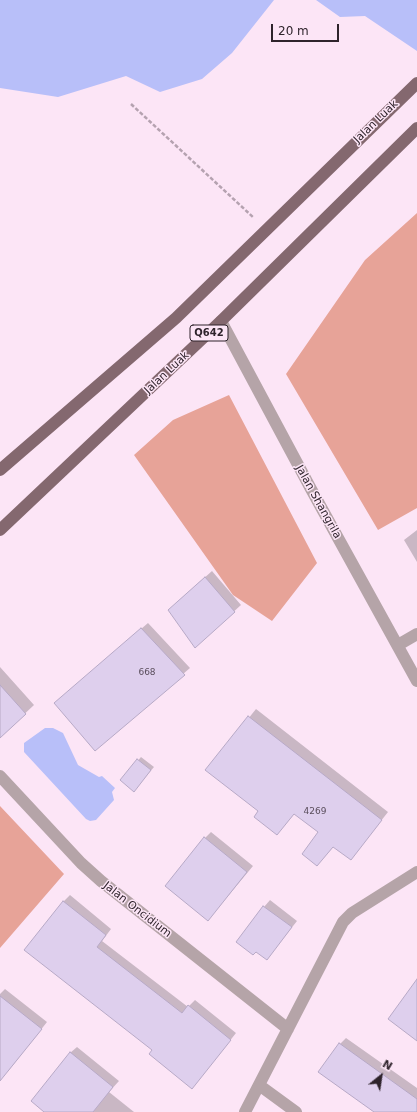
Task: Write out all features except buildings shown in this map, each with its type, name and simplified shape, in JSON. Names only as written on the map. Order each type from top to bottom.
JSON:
[{"type":"main road","name":"Jalan Luak","points":[[0,470],[176,318],[417,83]]},
{"type":"main road","name":"Jalan Luak","points":[[0,530],[222,321],[416,130]]},
{"type":"street","name":"Jalan Shangrila","points":[[222,321],[311,489],[417,681]]},
{"type":"street","points":[[398,645],[417,634]]},
{"type":"street","name":"Jalan Oncidium","points":[[0,776],[81,863],[102,882],[288,1029]]},
{"type":"street","points":[[245,1112],[343,922],[352,913],[417,872]]},
{"type":"street","points":[[259,1085],[296,1112]]},
{"type":"path","points":[[131,104],[267,229]]},
{"type":"shaded area","points":[[417,213],[417,508],[378,530],[286,374],[365,260]]},
{"type":"shaded area","points":[[229,395],[317,563],[272,621],[233,595],[134,455],[173,420]]},
{"type":"shaded area","points":[[0,806],[64,874],[0,948]]},
{"type":"water","points":[[0,0],[274,0],[232,53],[202,79],[160,92],[126,76],[58,97],[0,88]]},
{"type":"water","points":[[316,0],[417,0],[417,51],[365,16],[340,17]]},
{"type":"water","points":[[45,728],[53,728],[63,733],[78,765],[99,777],[102,776],[115,788],[112,792],[114,800],[96,820],[90,821],[86,819],[24,752],[24,743]]}]
